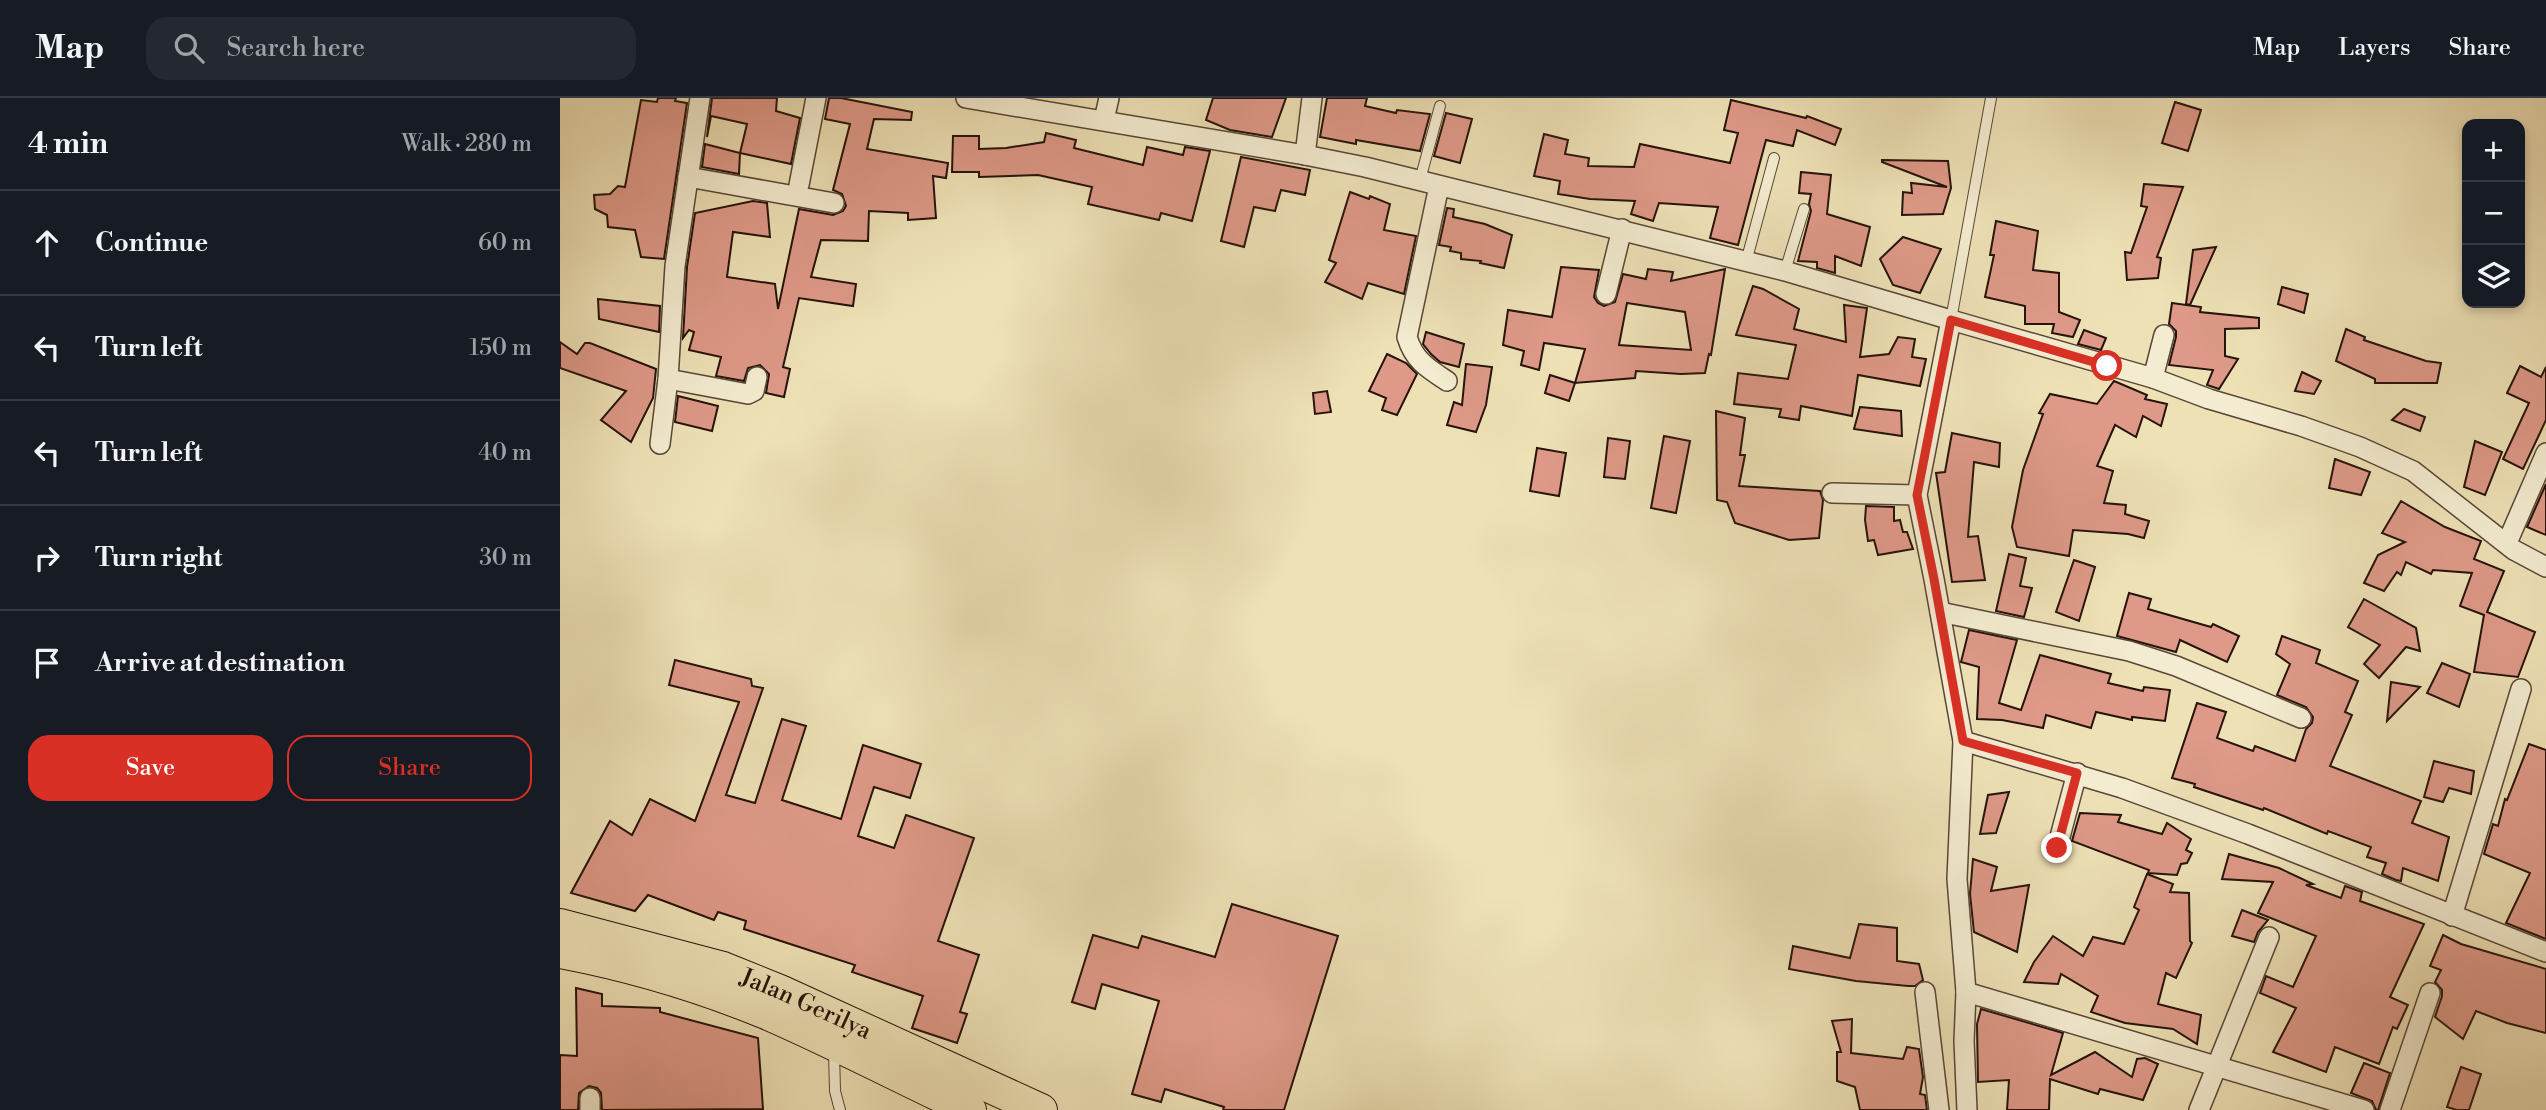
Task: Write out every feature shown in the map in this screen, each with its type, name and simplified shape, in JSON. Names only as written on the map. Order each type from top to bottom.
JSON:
[{"type":"highway","name":"Jalan Gerilya","points":[[560,925],[723,968],[780,991],[1001,1102],[1041,1110]]},
{"type":"highway","name":"Jalan Gerilya","points":[[560,952],[625,967],[721,996],[767,1014],[970,1110]]},
{"type":"street","points":[[660,444],[668,379],[675,265],[700,98]]},
{"type":"street","points":[[799,185],[816,98]]},
{"type":"street","points":[[966,98],[1304,155],[1430,183],[1785,271],[2153,378],[2210,399],[2301,426],[2360,447],[2402,466],[2441,492],[2524,556],[2546,568]]},
{"type":"street","points":[[1104,120],[1109,98]]},
{"type":"street","points":[[1304,155],[1312,98]]},
{"type":"street","points":[[688,177],[834,202]]},
{"type":"street","points":[[1430,183],[1407,337],[1411,352],[1420,364],[1447,381]]},
{"type":"street","points":[[1606,293],[1622,229]]},
{"type":"street","points":[[1951,320],[1917,495],[1963,741],[1957,879],[1966,992],[1964,1041],[1967,1110]]},
{"type":"street","points":[[2153,378],[2164,335]]},
{"type":"street","points":[[668,379],[748,394],[754,391],[757,377]]},
{"type":"street","points":[[2507,543],[2546,453]]},
{"type":"street","points":[[1832,493],[1917,495]]},
{"type":"street","points":[[1940,612],[2129,651],[2176,666],[2301,718]]},
{"type":"street","points":[[2452,916],[2521,689]]},
{"type":"street","points":[[1963,741],[2122,788],[2248,834],[2546,952]]},
{"type":"street","points":[[2057,848],[2077,773]]},
{"type":"street","points":[[2199,1110],[2269,937]]},
{"type":"street","points":[[1925,992],[1939,1110]]},
{"type":"street","points":[[1966,992],[2364,1110]]},
{"type":"street","points":[[2390,1110],[2430,993]]},
{"type":"lane","points":[[1951,320],[1991,98]]},
{"type":"lane","points":[[1430,183],[1440,106]]},
{"type":"lane","points":[[1746,262],[1774,158]]},
{"type":"lane","points":[[1785,271],[1804,209]]},
{"type":"lane","points":[[834,1046],[835,1091],[840,1110]]},
{"type":"building","points":[[658,98],[676,98],[675,101],[687,103],[664,259],[641,257],[635,230],[608,227],[607,215],[595,209],[594,195],[610,194],[618,186],[625,187],[641,100],[657,102]]},
{"type":"building","points":[[712,98],[777,98],[776,111],[800,118],[791,164],[740,153],[747,124],[711,116],[707,137]]},
{"type":"building","points":[[829,98],[912,112],[911,120],[874,119],[867,149],[948,163],[946,178],[933,176],[936,218],[908,220],[908,213],[869,211],[868,241],[821,240],[811,277],[856,284],[853,306],[799,298],[783,367],[790,369],[784,397],[766,393],[769,374],[760,365],[748,368],[744,381],[716,376],[721,357],[689,350],[694,332],[689,330],[683,338],[687,267],[695,213],[753,201],[767,203],[770,237],[733,232],[727,277],[775,284],[778,309],[799,209],[833,215],[843,211],[846,206],[842,194],[833,190],[850,124],[825,119]]},
{"type":"building","points":[[1213,98],[1286,98],[1272,137],[1230,130],[1206,120]]},
{"type":"building","points":[[1327,98],[1367,98],[1365,106],[1396,113],[1397,110],[1430,114],[1420,151],[1320,137]]},
{"type":"building","points":[[1731,100],[1806,118],[1807,116],[1841,129],[1835,145],[1797,130],[1793,146],[1766,140],[1738,245],[1710,238],[1718,207],[1659,203],[1653,221],[1631,214],[1635,201],[1558,194],[1560,181],[1534,176],[1544,134],[1568,140],[1565,154],[1589,158],[1588,166],[1634,167],[1640,144],[1730,163],[1738,133],[1724,130]]},
{"type":"building","points":[[2175,102],[2201,110],[2188,151],[2162,143]]},
{"type":"building","points":[[1446,113],[1472,119],[1460,163],[1434,156]]},
{"type":"building","points":[[1046,133],[1076,140],[1074,148],[1143,165],[1147,147],[1183,155],[1185,147],[1210,151],[1192,221],[1161,213],[1159,220],[1088,204],[1092,187],[1038,175],[979,177],[979,172],[952,172],[953,136],[979,136],[979,149],[1044,142]]},
{"type":"building","points":[[705,144],[740,153],[739,174],[702,167]]},
{"type":"building","points":[[1241,157],[1310,170],[1305,195],[1281,190],[1275,211],[1254,207],[1244,247],[1221,241]]},
{"type":"building","points":[[1882,160],[1948,161],[1951,188],[1943,214],[1902,215],[1903,192],[1912,193],[1911,183],[1947,187]]},
{"type":"building","points":[[1801,172],[1831,175],[1827,214],[1870,227],[1861,266],[1835,256],[1835,273],[1817,268],[1817,262],[1798,261],[1811,211],[1811,194],[1799,193]]},
{"type":"building","points":[[2144,184],[2183,187],[2157,257],[2161,258],[2158,278],[2127,280],[2125,252],[2131,253],[2147,207],[2141,206]]},
{"type":"building","points":[[1350,192],[1390,204],[1384,230],[1416,236],[1404,294],[1368,283],[1362,299],[1325,282],[1336,263],[1329,260]]},
{"type":"building","points":[[1447,208],[1454,209],[1453,217],[1485,224],[1512,235],[1504,268],[1480,263],[1481,261],[1461,259],[1461,253],[1450,251],[1451,247],[1439,245]]},
{"type":"building","points":[[1996,221],[2038,231],[2033,270],[2059,273],[2059,312],[2080,320],[2073,337],[2052,333],[2054,324],[2025,324],[2025,306],[1985,297],[1994,255],[1990,255]]},
{"type":"building","points":[[1903,237],[1941,249],[1920,293],[1893,285],[1880,259]]},
{"type":"building","points":[[2216,247],[2190,305],[2186,304],[2193,250]]},
{"type":"building","points":[[1561,267],[1599,270],[1594,297],[1604,306],[1615,302],[1623,274],[1646,279],[1648,269],[1673,272],[1671,281],[1725,269],[1711,355],[1709,354],[1705,373],[1636,371],[1635,378],[1575,383],[1585,349],[1544,343],[1539,370],[1521,365],[1524,351],[1503,345],[1508,310],[1552,317]],"holes":[[[1627,303],[1685,312],[1691,350],[1619,345]]]},
{"type":"building","points":[[1753,286],[1799,309],[1794,329],[1846,342],[1844,305],[1867,308],[1860,357],[1889,354],[1898,337],[1915,339],[1912,357],[1926,359],[1920,386],[1858,375],[1852,416],[1801,406],[1799,420],[1779,417],[1781,409],[1734,404],[1738,373],[1788,379],[1796,345],[1736,335]]},
{"type":"building","points":[[2282,287],[2308,294],[2304,313],[2278,304]]},
{"type":"building","points":[[598,299],[660,306],[659,332],[599,319]]},
{"type":"building","points":[[2172,303],[2201,307],[2200,312],[2259,318],[2259,328],[2225,329],[2225,356],[2238,359],[2219,389],[2207,385],[2213,370],[2169,365],[2176,337],[2176,331],[2169,324]]},
{"type":"building","points":[[2346,329],[2365,337],[2364,340],[2426,361],[2441,363],[2437,383],[2375,383],[2375,379],[2336,361]]},
{"type":"building","points":[[2084,330],[2106,338],[2101,350],[2078,344]]},
{"type":"building","points":[[1426,332],[1464,344],[1459,367],[1440,362],[1431,354],[1423,344]]},
{"type":"building","points":[[560,342],[577,354],[585,343],[590,343],[656,369],[653,398],[631,442],[601,420],[626,391],[560,368]]},
{"type":"building","points":[[1387,354],[1406,363],[1417,374],[1397,415],[1382,410],[1386,398],[1369,391]]},
{"type":"building","points":[[1466,364],[1492,367],[1486,405],[1476,432],[1447,425],[1454,402],[1462,405]]},
{"type":"building","points":[[2520,366],[2541,377],[2546,367],[2546,420],[2523,469],[2503,459],[2529,403],[2507,393]]},
{"type":"building","points":[[2302,372],[2321,381],[2314,394],[2295,391]]},
{"type":"building","points":[[1550,375],[1575,383],[1569,401],[1545,393]]},
{"type":"building","points":[[2114,381],[2147,395],[2145,399],[2167,404],[2161,426],[2143,416],[2136,437],[2115,425],[2097,466],[2113,471],[2104,503],[2126,505],[2125,514],[2149,521],[2144,538],[2128,534],[2073,530],[2069,556],[2017,547],[2012,527],[2023,470],[2043,414],[2039,413],[2050,394],[2097,404]]},
{"type":"building","points":[[1327,391],[1331,412],[1315,414],[1313,393]]},
{"type":"building","points":[[678,396],[718,406],[712,431],[675,422]]},
{"type":"building","points":[[1860,407],[1901,411],[1902,436],[1854,429]]},
{"type":"building","points":[[2404,409],[2425,417],[2420,431],[2392,420]]},
{"type":"building","points":[[1716,411],[1745,418],[1740,455],[1745,455],[1739,486],[1820,491],[1823,500],[1819,538],[1789,540],[1735,523],[1727,502],[1717,500]]},
{"type":"building","points":[[1952,433],[2000,443],[1999,467],[1974,462],[1968,537],[1978,536],[1985,580],[1952,582],[1936,473],[1945,472]]},
{"type":"building","points":[[1664,436],[1690,441],[1676,513],[1651,508]]},
{"type":"building","points":[[1608,438],[1630,441],[1625,479],[1604,477]]},
{"type":"building","points":[[2475,441],[2502,452],[2485,495],[2464,487]]},
{"type":"building","points":[[1537,448],[1566,453],[1559,496],[1530,491]]},
{"type":"building","points":[[2335,459],[2370,472],[2361,495],[2329,488]]},
{"type":"building","points":[[2546,484],[2546,535],[2527,527]]},
{"type":"building","points":[[2401,501],[2445,527],[2481,541],[2474,559],[2504,571],[2487,612],[2535,632],[2518,677],[2474,672],[2484,615],[2460,606],[2472,573],[2433,570],[2431,574],[2406,562],[2401,575],[2397,572],[2384,591],[2364,583],[2378,555],[2405,542],[2382,533]]},
{"type":"building","points":[[1866,506],[1894,507],[1894,521],[1900,520],[1903,532],[1907,532],[1913,549],[1878,555],[1874,540],[1868,541]]},
{"type":"building","points":[[2009,554],[2026,558],[2020,586],[2032,588],[2024,617],[1996,611]]},
{"type":"building","points":[[2074,560],[2095,567],[2079,621],[2056,612]]},
{"type":"building","points":[[2129,593],[2151,599],[2148,609],[2211,627],[2213,624],[2239,636],[2227,662],[2180,640],[2176,652],[2117,636]]},
{"type":"building","points":[[2364,599],[2416,628],[2420,651],[2406,647],[2379,678],[2364,664],[2380,645],[2348,627]]},
{"type":"building","points":[[1969,630],[2017,640],[1999,703],[2021,710],[2040,655],[2111,674],[2108,683],[2143,691],[2144,687],[2170,690],[2165,721],[2132,717],[2132,720],[2096,712],[2091,728],[2046,715],[2043,728],[2002,720],[1977,719],[1979,667],[1961,662]]},
{"type":"building","points":[[2282,636],[2320,650],[2316,663],[2358,681],[2345,712],[2352,715],[2330,766],[2421,801],[2412,823],[2449,837],[2438,881],[2403,868],[2401,881],[2396,880],[2382,874],[2386,863],[2367,857],[2371,847],[2328,831],[2327,834],[2264,808],[2263,810],[2172,778],[2197,703],[2226,712],[2217,738],[2253,751],[2255,746],[2295,761],[2313,717],[2306,707],[2277,695],[2290,664],[2276,654]]},
{"type":"building","points":[[675,660],[751,679],[752,686],[763,688],[726,795],[755,803],[782,719],[806,726],[782,800],[841,819],[863,745],[921,764],[910,798],[874,787],[858,836],[894,848],[906,815],[974,838],[938,941],[979,955],[960,1012],[967,1014],[957,1043],[912,1028],[923,996],[852,972],[855,965],[744,929],[746,921],[718,912],[714,920],[648,895],[635,911],[571,893],[610,821],[632,835],[650,799],[695,821],[739,702],[669,685]]},
{"type":"building","points":[[2442,663],[2470,674],[2459,707],[2427,693]]},
{"type":"building","points":[[2391,682],[2420,687],[2387,721]]},
{"type":"building","points":[[2529,744],[2546,750],[2546,939],[2506,923],[2530,873],[2484,854],[2493,824],[2498,826],[2505,799],[2507,800]]},
{"type":"building","points":[[2434,761],[2474,771],[2471,794],[2449,788],[2443,802],[2424,797]]},
{"type":"building","points":[[2009,792],[1996,833],[1980,834],[1988,795]]},
{"type":"building","points":[[2080,813],[2121,815],[2118,822],[2162,834],[2167,823],[2191,839],[2186,850],[2192,853],[2187,863],[2181,864],[2177,875],[2148,873],[2149,870],[2072,841]]},
{"type":"building","points":[[2229,854],[2279,868],[2313,884],[2306,885],[2341,898],[2345,886],[2362,892],[2360,901],[2424,924],[2390,997],[2408,1005],[2397,1029],[2393,1027],[2379,1064],[2335,1047],[2326,1072],[2273,1052],[2296,1008],[2260,993],[2266,976],[2293,987],[2316,936],[2258,913],[2273,882],[2222,879]]},
{"type":"building","points":[[1973,859],[1997,867],[1991,891],[2029,885],[2017,952],[1974,932],[1970,894]]},
{"type":"building","points":[[2147,874],[2173,884],[2170,892],[2189,893],[2192,943],[2176,978],[2166,973],[2158,1004],[2201,1015],[2197,1044],[2173,1029],[2125,1023],[2091,1012],[2098,996],[2061,974],[2058,984],[2024,982],[2034,962],[2053,936],[2083,956],[2093,937],[2124,944],[2139,910],[2134,907]]},
{"type":"building","points":[[1232,904],[1338,936],[1284,1110],[1223,1110],[1224,1107],[1165,1089],[1161,1102],[1132,1094],[1159,1001],[1102,984],[1095,1009],[1072,1002],[1093,935],[1138,948],[1142,936],[1215,957]]},
{"type":"building","points":[[2242,910],[2268,920],[2254,942],[2232,936]]},
{"type":"building","points":[[1859,924],[1897,928],[1897,961],[1919,964],[1923,980],[1915,986],[1908,986],[1856,981],[1789,969],[1793,946],[1850,958]]},
{"type":"building","points":[[2443,935],[2461,944],[2546,969],[2546,1033],[2507,1023],[2476,1011],[2463,1039],[2435,1017],[2442,990],[2435,982],[2441,970],[2430,966]]},
{"type":"building","points":[[576,988],[602,994],[602,1006],[660,1008],[660,1012],[758,1038],[763,1109],[602,1110],[601,1093],[597,1088],[589,1086],[579,1093],[578,1110],[560,1110],[560,1055],[577,1056]]},
{"type":"building","points":[[1981,1009],[2063,1033],[2051,1075],[2095,1052],[2132,1077],[2137,1059],[2145,1058],[2158,1064],[2143,1100],[2100,1089],[2098,1094],[2050,1079],[2049,1110],[2007,1110],[2009,1080],[1978,1082],[1977,1024]]},
{"type":"building","points":[[1852,1019],[1851,1053],[1903,1059],[1907,1047],[1919,1049],[1923,1077],[1920,1094],[1925,1095],[1927,1110],[1860,1110],[1855,1087],[1837,1081],[1837,1052],[1841,1052],[1832,1021]]},
{"type":"building","points":[[2364,1063],[2390,1073],[2378,1110],[2372,1101],[2351,1093]]},
{"type":"building","points":[[2461,1067],[2481,1074],[2469,1110],[2447,1107]]},
{"type":"route","points":[[2057,848],[2077,773],[1963,741],[1917,495],[1951,320],[2107,366]]}]
